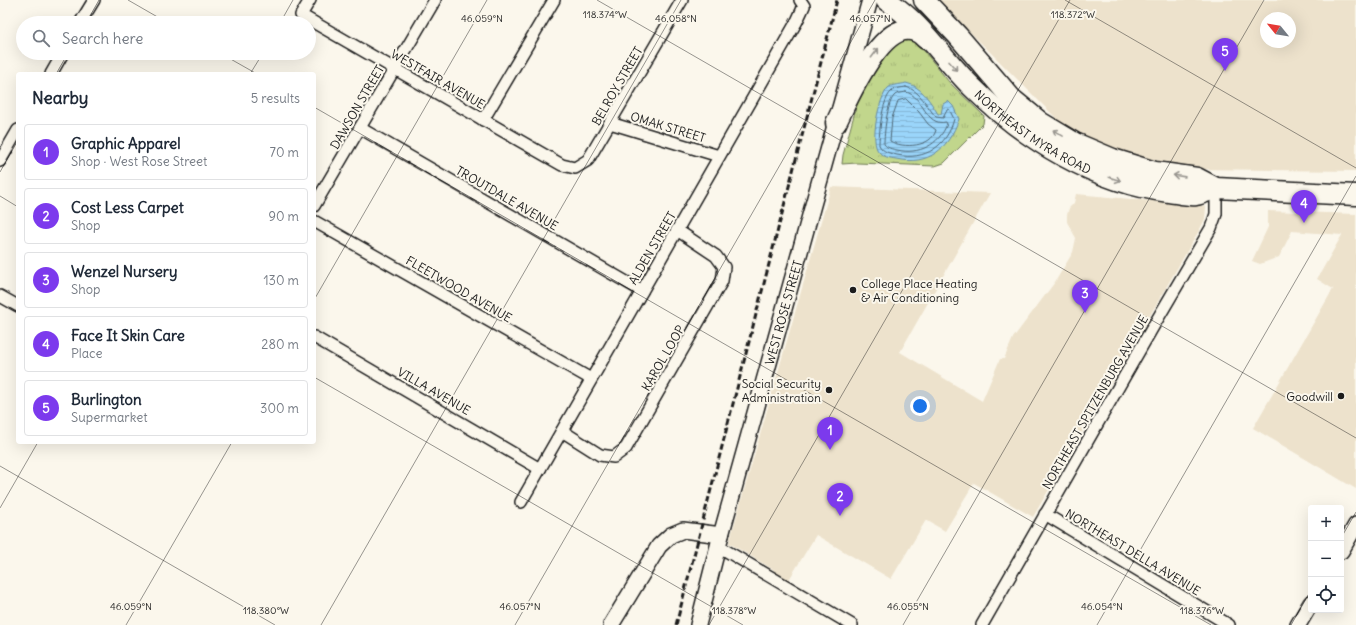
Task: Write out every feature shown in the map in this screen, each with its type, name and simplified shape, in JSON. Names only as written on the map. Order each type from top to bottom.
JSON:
[{"type":"highway","name":"NORTHEAST MYRA ROAD","points":[[886,0],[913,22],[939,49],[972,88],[997,111],[1028,135],[1065,157],[1105,175],[1149,189],[1197,195],[1216,188],[1356,196]]},
{"type":"highway","name":"NORTHEAST MYRA ROAD","points":[[924,0],[958,36],[1012,99],[1040,122],[1075,143],[1113,159],[1156,172],[1198,178],[1216,188]]},
{"type":"highway","points":[[836,123],[860,73],[881,45],[894,33],[905,30],[916,31],[939,49]]},
{"type":"main road","name":"WEST ROSE STREET","points":[[698,625],[719,541],[870,0]]},
{"type":"main road","points":[[1344,546],[1356,525]]},
{"type":"main road","points":[[611,625],[659,546],[671,535],[683,530],[719,541]]},
{"type":"main road","points":[[1298,625],[1308,607]]},
{"type":"street","points":[[84,16],[94,0]]},
{"type":"street","name":"WESTFAIR AVENUE","points":[[303,16],[301,15],[310,0]]},
{"type":"street","name":"DAWSON STREET","points":[[316,203],[434,0]]},
{"type":"street","points":[[483,120],[554,0]]},
{"type":"street","name":"BELROY STREET","points":[[562,165],[575,168],[588,160],[682,0]]},
{"type":"street","name":"ALDEN STREET","points":[[520,502],[797,21],[802,3]]},
{"type":"street","name":"WESTFAIR AVENUE","points":[[316,24],[562,165]]},
{"type":"street","points":[[52,72],[59,60]]},
{"type":"street","name":"OMAK STREET","points":[[610,123],[719,156]]},
{"type":"street","name":"TROUTDALE AVENUE","points":[[360,128],[642,291]]},
{"type":"street","points":[[0,161],[16,133]]},
{"type":"street","name":"NORTHEAST SPITZENBURG AVENUE","points":[[982,625],[1211,228],[1216,214],[1216,188]]},
{"type":"street","name":"FLEETWOOD AVENUE","points":[[316,222],[591,379]]},
{"type":"street","name":"KAROL LOOP","points":[[562,431],[600,455],[614,457],[626,448],[722,281],[724,267],[716,256],[677,230]]},
{"type":"street","points":[[0,296],[16,305]]},
{"type":"street","name":"VILLA AVENUE","points":[[316,338],[540,468]]},
{"type":"street","name":"NORTHEAST DELLA AVENUE","points":[[1045,514],[1229,625]]},
{"type":"street","points":[[719,541],[852,625]]},
{"type":"shaded area","points":[[938,0],[1356,0],[1356,171],[1192,169],[1107,148],[1062,124]]},
{"type":"shaded area","points":[[831,187],[990,193],[900,352],[982,401],[1000,359],[1004,359],[1013,338],[1055,282],[1073,252],[1076,238],[1067,222],[1067,215],[1069,208],[1074,203],[1076,194],[1206,206],[1205,219],[1200,229],[1033,517],[974,483],[945,531],[926,520],[891,579],[816,535],[787,583],[772,574],[774,570],[729,543]]},
{"type":"shaded area","points":[[1268,211],[1356,214],[1356,489],[1253,428],[1333,289],[1317,279],[1342,235],[1292,231],[1279,257],[1260,264],[1252,261],[1268,227]]},
{"type":"green space","points":[[902,39],[914,41],[921,47],[949,82],[984,116],[983,124],[944,163],[935,166],[857,163],[842,164],[843,155],[859,97],[876,63]]},
{"type":"water","points":[[906,83],[921,91],[938,114],[941,114],[943,104],[948,101],[953,106],[959,119],[949,139],[936,153],[918,160],[908,161],[891,158],[881,154],[876,147],[875,139],[876,120],[881,101],[885,93],[888,88],[894,85]]},
{"type":"railway","points":[[676,625],[837,0]]},
{"type":"place","name":"Burlington","points":[[1225,71]]},
{"type":"place","name":"Face It Skin Care","points":[[1304,223]]},
{"type":"place","name":"College Place Heating & Air Conditioning","points":[[853,290]]},
{"type":"place","name":"Wenzel Nursery","points":[[1085,313]]},
{"type":"place","name":"Social Security Administration","points":[[829,390]]},
{"type":"place","name":"Goodwill","points":[[1341,396]]},
{"type":"place","name":"Graphic Apparel","points":[[830,450]]},
{"type":"place","name":"Cost Less Carpet","points":[[840,516]]}]
